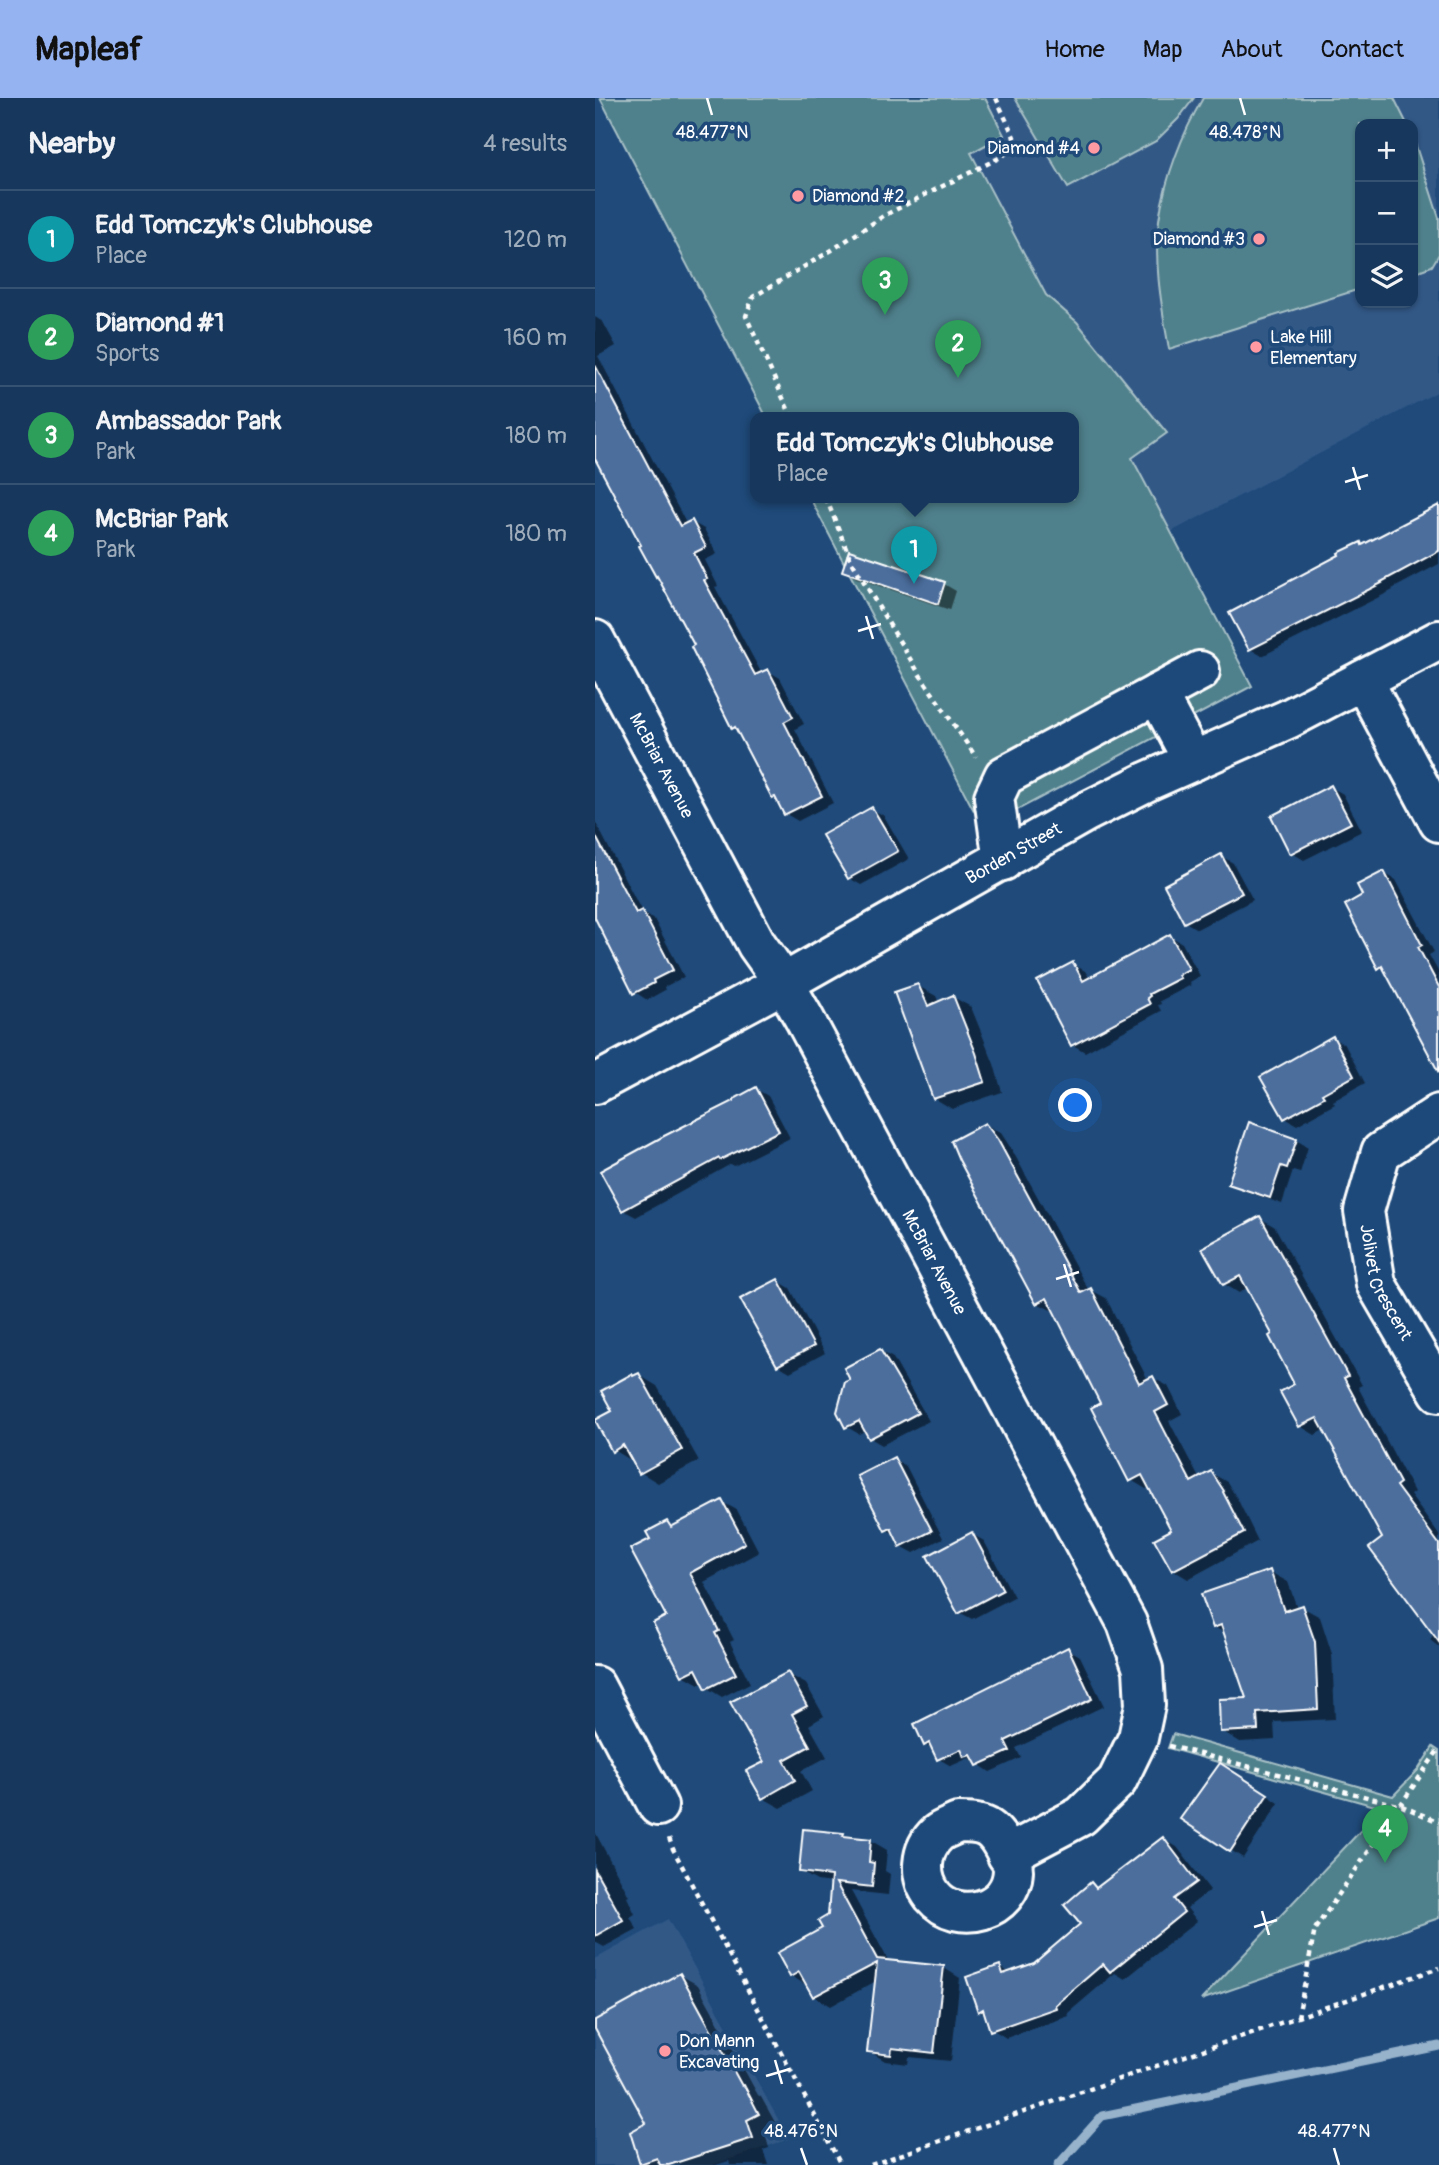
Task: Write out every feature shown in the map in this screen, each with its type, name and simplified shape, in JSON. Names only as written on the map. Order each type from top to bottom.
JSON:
[{"type":"street","name":"McBriar Avenue","points":[[595,639],[757,945],[783,983],[1127,1623],[1143,1669],[1145,1705],[1138,1738],[1117,1781],[1081,1816],[1007,1855]]},
{"type":"street","name":"Borden Street","points":[[595,1084],[783,983],[1086,812],[1288,719],[1439,640]]},
{"type":"street","points":[[1003,861],[994,797],[1004,776],[1200,671]]},
{"type":"street","points":[[1363,680],[1439,822]]},
{"type":"street","points":[[1157,694],[1193,761]]},
{"type":"street","name":"Jolivet Crescent","points":[[1439,1114],[1381,1152],[1364,1211],[1376,1284],[1439,1392]]},
{"type":"street","points":[[595,1686],[658,1806]]},
{"type":"path","points":[[789,412],[746,316],[753,298],[885,215],[1003,156],[1011,148],[1014,137],[996,98]]},
{"type":"path","points":[[827,503],[851,560],[920,676],[977,759],[1004,776]]},
{"type":"path","points":[[1138,1738],[1402,1806],[1439,1822]]},
{"type":"path","points":[[1298,2018],[1315,1929],[1439,1749]]},
{"type":"path","points":[[658,1806],[673,1849],[841,2165]]},
{"type":"path","points":[[871,2165],[1439,1968]]},
{"type":"path","points":[[884,2165],[890,2160]]},
{"type":"shaded area","name":"Lake Hill Elementary","points":[[942,98],[1439,98],[1439,391],[1171,532]]},
{"type":"shaded area","points":[[668,1919],[789,2139],[712,2165],[595,2165],[595,1959]]},
{"type":"green space","points":[[600,98],[985,98],[1004,135],[971,153],[1046,295],[1077,322],[1167,433],[1132,458],[1252,686],[983,828],[813,503],[1079,503],[1079,412],[764,412]]},
{"type":"green space","name":"Diamond #4","points":[[1015,98],[1194,98],[1156,141],[1068,188]]},
{"type":"green space","name":"Diamond #3","points":[[1203,98],[1394,98],[1404,119],[1355,119],[1355,291],[1169,349],[1161,301],[1157,236],[1165,188],[1188,126]]},
{"type":"green space","points":[[1418,153],[1439,218],[1439,254],[1432,266],[1418,271]]},
{"type":"green space","points":[[1173,1734],[1393,1796],[1418,1770],[1433,1747],[1439,1751],[1439,1918],[1201,2000],[1382,1808],[1168,1748]]},
{"type":"building","points":[[595,365],[680,526],[692,520],[706,547],[694,553],[707,579],[704,580],[755,675],[768,669],[793,717],[784,722],[822,796],[784,815],[775,797],[772,798],[735,727],[732,729],[691,647],[694,645],[595,459]]},
{"type":"building","points":[[1439,505],[1439,551],[1249,650],[1229,613],[1339,555],[1338,553],[1361,542],[1362,545]]},
{"type":"building","points":[[849,550],[945,582],[938,604],[842,571]]},
{"type":"building","points":[[1331,785],[1351,823],[1290,854],[1271,816]]},
{"type":"building","points":[[872,807],[898,851],[848,879],[822,835]]},
{"type":"building","points":[[595,835],[636,913],[642,910],[673,970],[633,994],[595,918]]},
{"type":"building","points":[[1221,854],[1242,893],[1184,923],[1164,885]]},
{"type":"building","points":[[1384,871],[1422,945],[1418,947],[1439,987],[1439,1073],[1382,966],[1378,969],[1345,905],[1362,895],[1357,885]]},
{"type":"building","points":[[1170,934],[1189,969],[1178,975],[1180,978],[1149,994],[1147,998],[1150,1004],[1071,1046],[1037,981],[1073,962],[1083,981]]},
{"type":"building","points":[[918,984],[928,1006],[953,995],[985,1082],[933,1099],[894,992]]},
{"type":"building","points":[[1333,1036],[1354,1076],[1322,1094],[1324,1097],[1284,1119],[1260,1077]]},
{"type":"building","points":[[756,1087],[779,1131],[720,1160],[719,1158],[622,1211],[600,1171]]},
{"type":"building","points":[[1249,1122],[1297,1139],[1287,1168],[1281,1166],[1270,1198],[1228,1184]]},
{"type":"building","points":[[985,1123],[998,1140],[1081,1293],[1091,1288],[1139,1383],[1153,1376],[1168,1405],[1155,1412],[1191,1482],[1211,1471],[1244,1533],[1172,1571],[1154,1539],[1171,1530],[1142,1475],[1129,1482],[1091,1408],[1100,1403],[1047,1298],[1036,1304],[951,1141]]},
{"type":"building","points":[[1260,1216],[1348,1376],[1344,1378],[1400,1483],[1396,1486],[1439,1544],[1439,1642],[1369,1548],[1382,1538],[1317,1418],[1299,1427],[1280,1392],[1294,1384],[1269,1336],[1272,1334],[1240,1276],[1223,1285],[1202,1248]]},
{"type":"building","points":[[778,1279],[814,1346],[777,1366],[740,1299]]},
{"type":"building","points":[[880,1349],[918,1413],[869,1439],[859,1421],[845,1428],[837,1412],[845,1382],[850,1380],[844,1368]]},
{"type":"building","points":[[639,1373],[682,1450],[639,1474],[623,1445],[612,1452],[595,1420],[612,1411],[601,1391]]},
{"type":"building","points":[[894,1457],[932,1531],[900,1547],[891,1528],[885,1531],[857,1476]]},
{"type":"building","points":[[722,1500],[745,1543],[690,1573],[719,1631],[715,1633],[736,1674],[706,1689],[696,1669],[682,1676],[670,1656],[653,1623],[666,1616],[630,1549],[650,1539],[646,1532],[667,1521],[671,1527]]},
{"type":"building","points":[[972,1532],[1003,1590],[958,1614],[927,1556]]},
{"type":"building","points":[[1270,1570],[1284,1611],[1302,1605],[1315,1642],[1318,1709],[1257,1713],[1258,1730],[1220,1732],[1219,1699],[1246,1698],[1221,1625],[1213,1628],[1201,1594]]},
{"type":"building","points":[[1068,1647],[1092,1699],[1005,1741],[1010,1751],[977,1766],[971,1755],[964,1757],[961,1749],[937,1760],[929,1743],[924,1746],[914,1724]]},
{"type":"building","points":[[788,1672],[807,1706],[792,1714],[810,1746],[784,1760],[795,1780],[762,1799],[746,1771],[764,1762],[730,1702]]},
{"type":"building","points":[[1220,1763],[1268,1794],[1230,1852],[1180,1819]]},
{"type":"building","points":[[803,1829],[871,1839],[869,1862],[874,1863],[872,1887],[836,1883],[877,1959],[944,1966],[934,2053],[892,2048],[891,2055],[867,2052],[877,1963],[813,1997],[799,1972],[790,1977],[777,1953],[822,1928],[818,1921],[828,1915],[831,1876],[799,1872]]},
{"type":"building","points":[[1163,1837],[1197,1882],[1174,1899],[1184,1912],[1110,1972],[1103,1964],[1055,2005],[1056,2008],[990,2031],[983,2009],[978,2012],[966,1977],[1000,1965],[1003,1974],[1034,1963],[1080,1924],[1064,1905],[1091,1882],[1096,1888]]},
{"type":"building","points":[[595,1870],[623,1920],[595,1936]]},
{"type":"building","name":"Don Mann Excavating","points":[[680,1973],[759,2114],[747,2120],[753,2138],[669,2165],[660,2165],[657,2158],[640,2164],[630,2132],[646,2123],[595,2029],[595,2020]]},
{"type":"waterway","points":[[1058,2165],[1102,2116],[1439,2046]]},
{"type":"place","name":"Diamond #4","points":[[1094,148]]},
{"type":"place","name":"Diamond #2","points":[[798,196]]},
{"type":"place","name":"Diamond #3","points":[[1259,239]]},
{"type":"place","name":"Ambassador Park","points":[[885,315]]},
{"type":"place","name":"Lake Hill Elementary","points":[[1256,347]]},
{"type":"place","name":"Diamond #1","points":[[958,378]]},
{"type":"place","name":"Edd Tomczyk's Clubhouse","points":[[914,584]]},
{"type":"place","name":"McBriar Park","points":[[1385,1863]]},
{"type":"place","name":"Don Mann Excavating","points":[[665,2051]]}]
